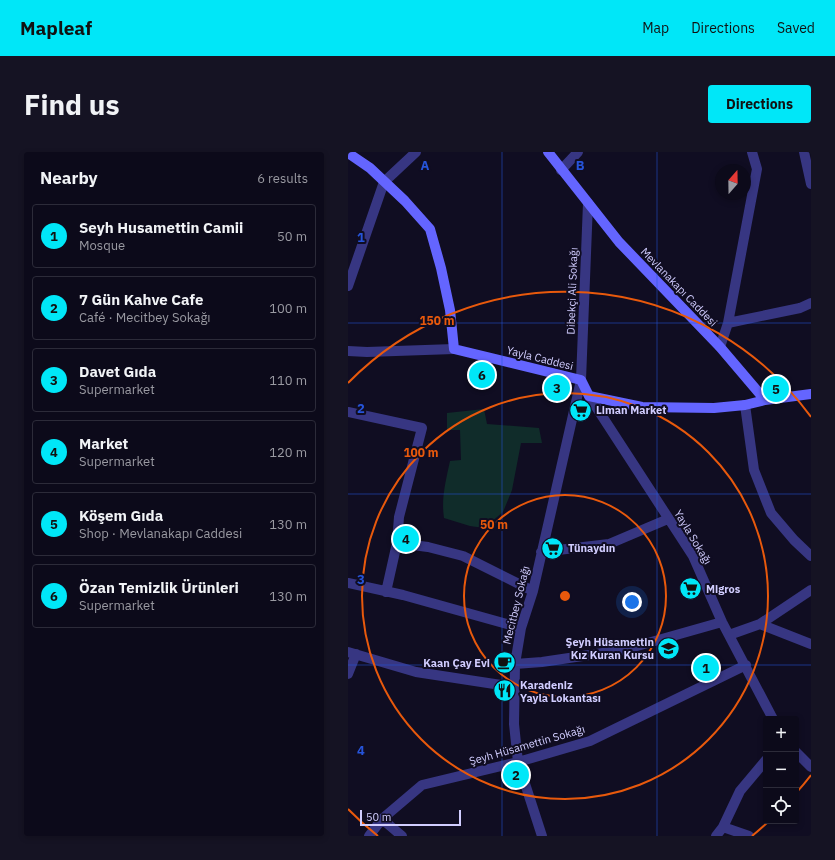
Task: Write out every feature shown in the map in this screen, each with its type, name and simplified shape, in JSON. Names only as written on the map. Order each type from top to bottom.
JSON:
[{"type":"street","points":[[348,286],[384,182],[416,152]]},
{"type":"street","name":"Mevlanakapı Caddesi","points":[[548,152],[619,242],[720,347],[765,400]]},
{"type":"street","points":[[561,170],[578,152]]},
{"type":"street","points":[[720,347],[728,323],[756,169],[752,152]]},
{"type":"street","points":[[804,152],[811,184]]},
{"type":"street","points":[[350,158],[370,168],[405,200],[430,230],[441,268],[448,303],[454,349]]},
{"type":"street","name":"Dibekçi Ali Sokağı","points":[[581,380],[588,203]]},
{"type":"street","points":[[728,323],[800,308],[811,303]]},
{"type":"street","name":"Yayla Caddesi","points":[[348,352],[454,349],[581,380],[589,396]]},
{"type":"street","name":"Meсitbey Sokağı","points":[[542,836],[518,762],[514,724],[515,664],[521,628],[533,591],[581,380]]},
{"type":"street","points":[[589,396],[642,407],[714,408],[745,405],[765,400],[811,394]]},
{"type":"street","name":"Yayla Sokağı","points":[[589,396],[693,556],[722,622],[771,716]]},
{"type":"street","points":[[745,405],[754,470],[771,513],[794,540],[811,556]]},
{"type":"street","points":[[348,412],[422,428],[399,517],[397,543],[386,592]]},
{"type":"street","points":[[541,552],[609,544],[668,519]]},
{"type":"street","points":[[397,543],[428,547],[463,556],[533,591]]},
{"type":"street","points":[[348,583],[521,628]]},
{"type":"street","points":[[729,635],[760,624],[811,590]]},
{"type":"street","points":[[515,664],[542,662],[623,650],[722,622]]},
{"type":"street","points":[[760,624],[811,644]]},
{"type":"street","points":[[348,674],[352,653],[416,672],[514,687]]},
{"type":"street","name":"Şeyh Hüsamettin Sokağı","points":[[369,836],[382,819],[403,799],[422,785],[518,762],[590,741],[746,666]]},
{"type":"street","points":[[799,755],[811,767]]},
{"type":"street","points":[[716,836],[723,827],[740,791],[763,764]]},
{"type":"street","points":[[382,819],[402,836]]},
{"type":"street","points":[[723,827],[749,836]]},
{"type":"green space","points":[[484,409],[487,424],[539,428],[542,443],[521,443],[512,490],[503,512],[484,528],[470,526],[444,518],[443,503],[444,489],[450,461],[461,460],[460,430],[447,430],[447,413]]},
{"type":"place","name":"Özan Temizlik Ürünleri","points":[[482,375]]},
{"type":"place","name":"Davet Gıda","points":[[557,388]]},
{"type":"place","name":"Köşem Gıda","points":[[776,389]]},
{"type":"place","name":"Liman Market","points":[[581,410]]},
{"type":"place","name":"Market","points":[[406,539]]},
{"type":"place","name":"Tünaydın","points":[[552,548]]},
{"type":"place","name":"Migros","points":[[691,589]]},
{"type":"place","name":"Şeyh Hüsamettin Kız Kuran Kursu","points":[[669,648]]},
{"type":"place","name":"Kaan Çay Evi","points":[[505,663]]},
{"type":"place","name":"Seyh Husamettin Camii","points":[[706,668]]},
{"type":"place","name":"Karadeniz Yayla Lokantası","points":[[505,691]]},
{"type":"place","name":"7 Gün Kahve Cafe","points":[[516,775]]}]
